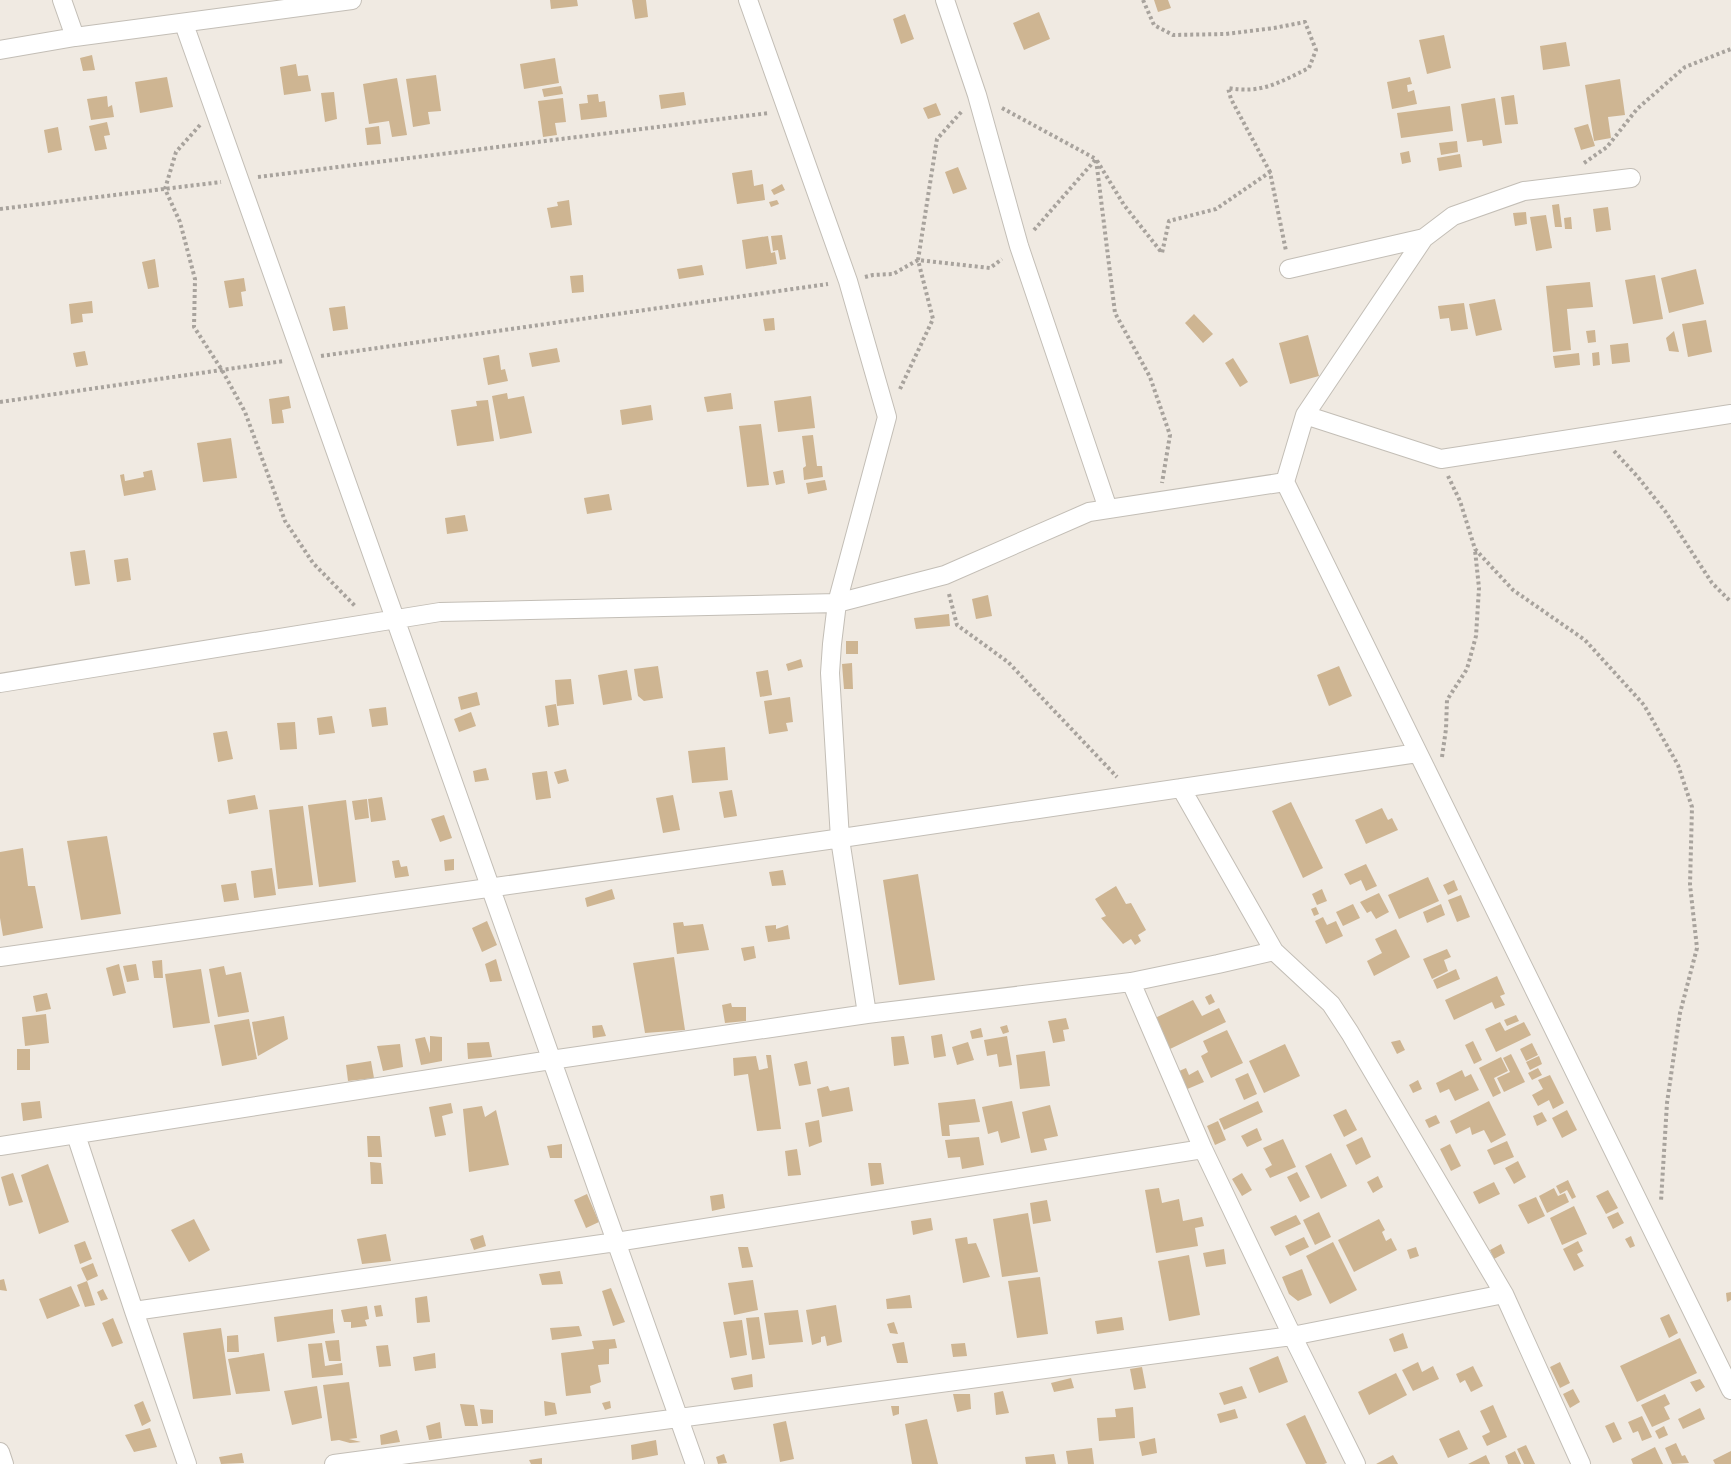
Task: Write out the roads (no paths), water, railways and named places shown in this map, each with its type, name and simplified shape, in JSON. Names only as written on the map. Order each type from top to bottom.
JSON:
[{"type":"street","points":[[62,0],[75,37]]},
{"type":"street","points":[[0,50],[75,37],[352,0]]},
{"type":"street","points":[[748,0],[848,281],[887,417],[837,603],[830,673],[840,838],[867,1014]]},
{"type":"street","points":[[945,0],[977,95],[1019,246],[1108,509]]},
{"type":"street","points":[[184,24],[694,1464]]},
{"type":"street","points":[[1631,178],[1524,191],[1453,216],[1424,238],[1305,415],[1286,482],[1731,1390]]},
{"type":"street","points":[[1289,269],[1424,238]]},
{"type":"street","points":[[1305,415],[1441,459],[1731,414]]},
{"type":"street","points":[[0,683],[440,612],[837,603],[945,575],[1089,512],[1286,482]]},
{"type":"street","points":[[0,957],[840,838],[1418,753]]},
{"type":"street","points":[[1180,788],[1274,951],[1331,1004],[1504,1294],[1581,1464]]},
{"type":"street","points":[[0,1146],[551,1060],[867,1014],[1131,982],[1274,951]]},
{"type":"street","points":[[1131,982],[1203,1149],[1356,1464]]},
{"type":"street","points":[[76,1134],[134,1311],[188,1464]]},
{"type":"street","points":[[134,1311],[616,1242],[1203,1149]]},
{"type":"street","points":[[334,1464],[1292,1335],[1504,1294]]},
{"type":"street","points":[[0,1452],[4,1464]]}]
